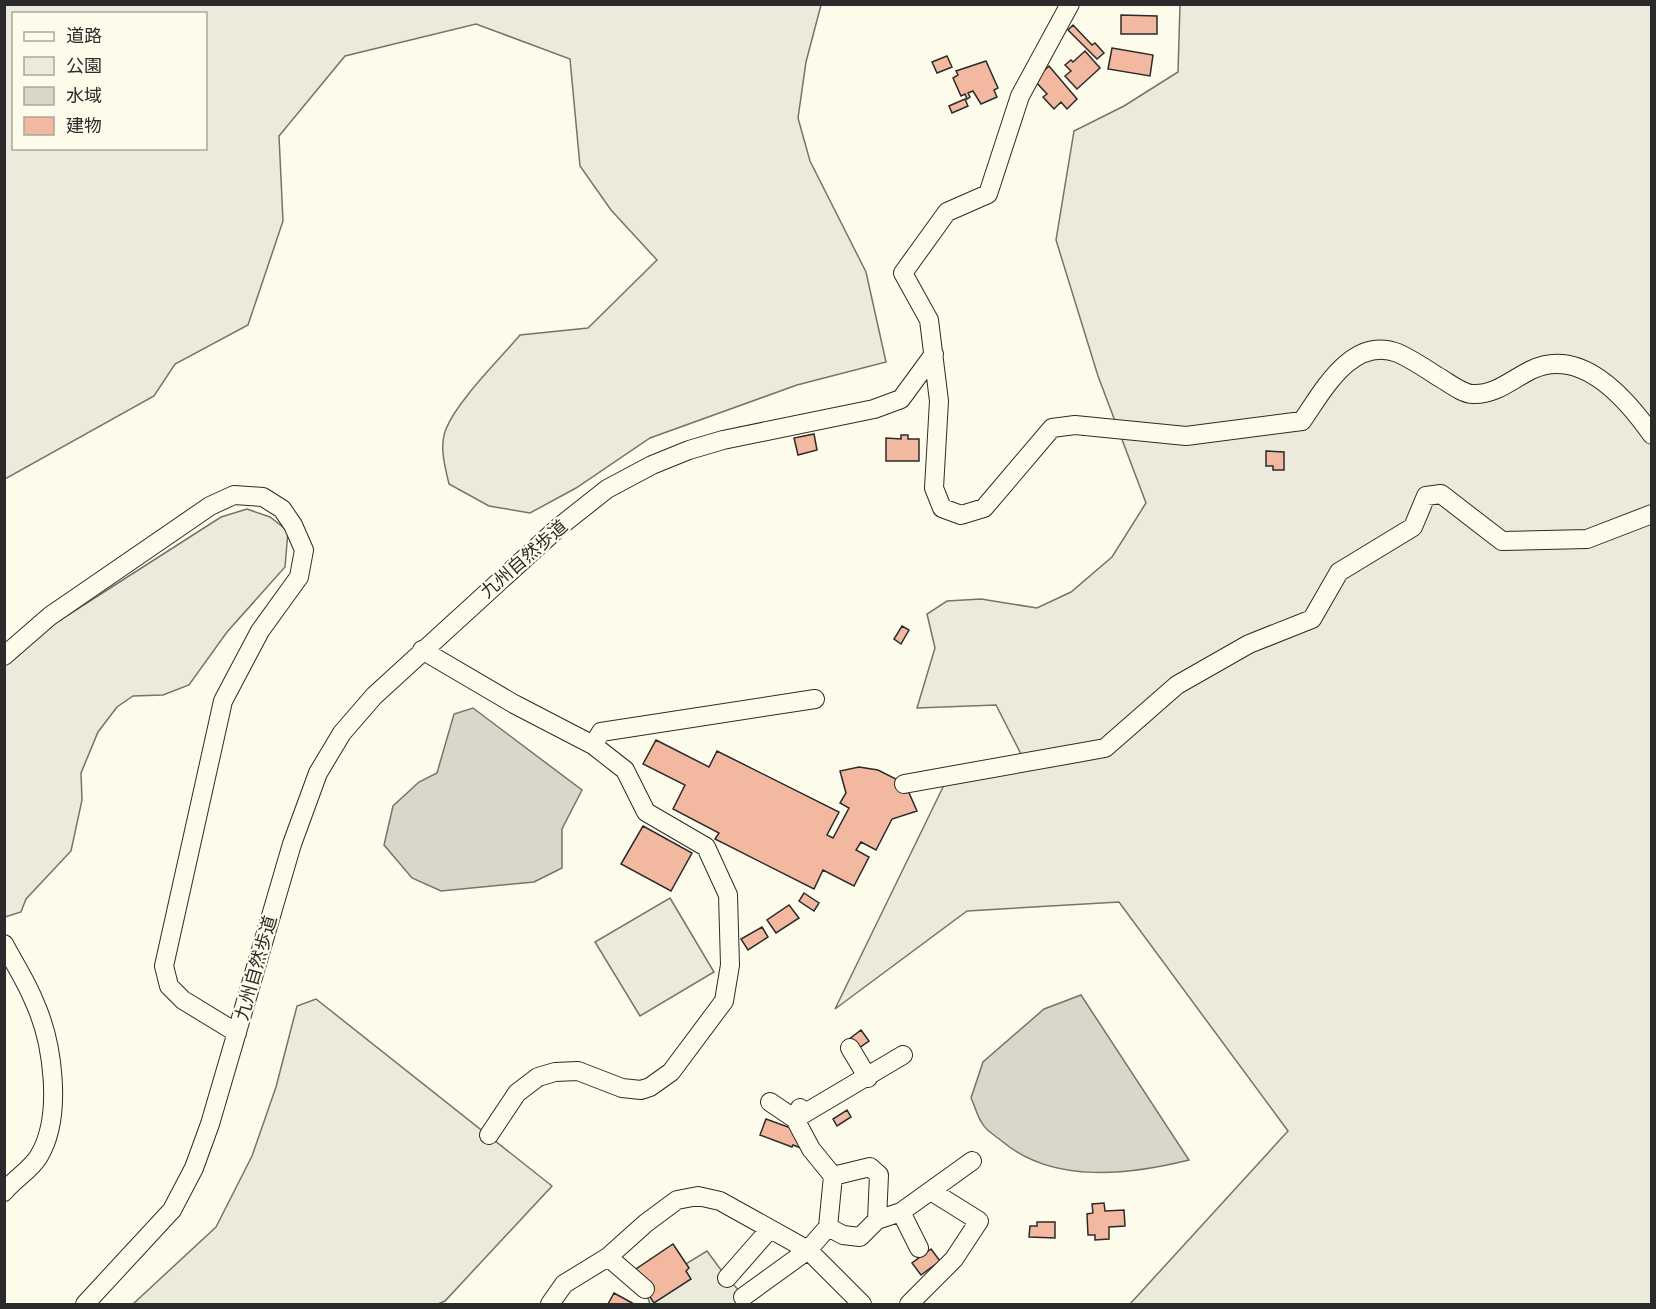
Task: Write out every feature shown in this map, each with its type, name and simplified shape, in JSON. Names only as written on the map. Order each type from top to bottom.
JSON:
[{"type":"street","points":[[1070,4],[1020,96],[988,194],[947,212],[903,273],[929,320],[939,401],[934,488],[942,508],[962,515],[984,508],[1052,428],[1075,425],[1186,436],[1302,421],[1334,374],[1356,356],[1379,351],[1396,352],[1469,394],[1487,395],[1533,369],[1564,364],[1590,373],[1626,400],[1652,435]]},
{"type":"street","name":"九州自然歩道","points":[[85,1305],[172,1210],[194,1168],[210,1124],[292,844],[318,773],[355,718],[422,650],[559,527],[607,489],[652,465],[689,450],[723,440],[874,409],[901,399],[934,354]]},
{"type":"street","points":[[904,784],[1105,748],[1178,685],[1249,644],[1312,619],[1340,572],[1413,527],[1426,496],[1441,494],[1502,541],[1587,539],[1652,514]]},
{"type":"street","points":[[4,656],[50,616],[210,507],[234,495],[263,497],[282,509],[293,525],[304,550],[299,577],[260,631],[224,701],[164,966],[169,986],[183,1000],[237,1033]]},
{"type":"street","points":[[422,650],[592,746],[625,770],[646,812],[706,847],[728,895],[730,965],[724,1001],[670,1072],[650,1087],[631,1090],[578,1071],[555,1072],[538,1077],[517,1093],[489,1135]]},
{"type":"street","points":[[592,746],[601,732],[814,699]]},
{"type":"street","points":[[4,944],[35,1002],[50,1057],[53,1098],[50,1134],[38,1158],[4,1192]]},
{"type":"street","points":[[850,1048],[868,1078]]},
{"type":"street","points":[[770,1102],[798,1111],[868,1078],[903,1054]]},
{"type":"street","points":[[743,1297],[807,1250],[828,1227],[833,1176],[811,1149],[798,1111]]},
{"type":"street","points":[[828,1227],[843,1235],[860,1237],[877,1220],[902,1212],[972,1161]]},
{"type":"street","points":[[833,1176],[870,1167],[875,1170],[879,1175],[877,1220]]},
{"type":"street","points":[[909,1305],[954,1259],[979,1221],[931,1191]]},
{"type":"street","points":[[550,1305],[564,1284],[608,1257],[646,1223],[677,1200],[698,1196],[720,1201],[807,1250],[862,1305]]},
{"type":"street","points":[[902,1212],[919,1248]]},
{"type":"street","points":[[727,1278],[770,1229]]},
{"type":"street","points":[[608,1257],[645,1289]]},
{"type":"green space","points":[[5,4],[821,5],[806,62],[798,118],[810,161],[866,272],[886,362],[797,385],[650,438],[576,488],[530,513],[489,506],[449,484],[443,449],[444,436],[451,418],[520,335],[588,328],[657,260],[611,210],[580,166],[570,59],[476,24],[345,56],[279,136],[283,221],[248,325],[175,364],[154,396],[5,479]]},
{"type":"green space","points":[[1180,5],[1651,5],[1651,1304],[1130,1304],[1288,1131],[1119,902],[967,911],[835,1009],[945,783],[1022,756],[996,705],[917,708],[935,648],[927,614],[947,601],[981,599],[1037,608],[1071,592],[1112,557],[1146,503],[1098,376],[1056,240],[1074,131],[1124,106],[1178,72]]},
{"type":"green space","points":[[670,898],[714,972],[640,1016],[595,942]]},
{"type":"shaded area","points":[[247,509],[270,517],[288,531],[285,567],[227,632],[189,685],[163,695],[133,696],[117,707],[98,732],[81,773],[82,800],[71,851],[26,899],[21,912],[5,917],[4,666],[16,649],[54,624],[221,517]]},
{"type":"shaded area","points":[[316,999],[552,1186],[445,1301],[438,1304],[133,1304],[216,1227],[252,1156],[276,1087],[297,1006]]},
{"type":"shaded area","points":[[707,1251],[727,1278],[752,1304],[650,1304],[645,1289]]},
{"type":"water","points":[[473,708],[582,790],[562,829],[562,868],[534,882],[441,891],[412,878],[384,845],[393,806],[419,782],[437,773],[454,714]]},
{"type":"water","points":[[1081,995],[1189,1160],[1117,1172],[1068,1170],[1045,1165],[1023,1155],[984,1126],[971,1098],[983,1062],[1044,1009]]},
{"type":"building","points":[[1121,15],[1157,16],[1157,34],[1121,34]]},
{"type":"building","points":[[1073,25],[1092,45],[1095,43],[1104,53],[1097,59],[1068,30]]},
{"type":"building","points":[[1112,48],[1153,55],[1150,76],[1108,69]]},
{"type":"building","points":[[1085,51],[1100,68],[1077,89],[1065,76],[1071,71],[1065,65],[1071,60],[1073,62]]},
{"type":"building","points":[[947,56],[952,67],[937,73],[932,62]]},
{"type":"building","points":[[986,61],[998,88],[994,90],[997,97],[981,104],[973,91],[968,93],[970,97],[967,99],[965,94],[961,96],[953,78],[958,75],[956,71]]},
{"type":"building","points":[[1049,66],[1077,99],[1067,109],[1061,102],[1054,109],[1043,97],[1047,94],[1034,80]]},
{"type":"building","points":[[965,99],[968,106],[952,113],[949,106]]},
{"type":"building","points":[[814,434],[817,450],[798,455],[794,438]]},
{"type":"building","points":[[901,435],[908,435],[908,439],[919,439],[919,461],[886,461],[886,438],[901,439]]},
{"type":"building","points":[[1266,451],[1284,452],[1284,470],[1273,470],[1273,466],[1266,466]]},
{"type":"building","points":[[902,626],[909,630],[901,644],[894,639]]},
{"type":"building","points":[[656,740],[709,767],[717,751],[839,812],[827,835],[833,838],[849,808],[840,803],[846,793],[840,771],[859,767],[878,770],[896,779],[909,793],[917,811],[892,819],[876,850],[861,842],[856,850],[869,857],[854,886],[823,870],[814,889],[715,839],[719,833],[673,809],[685,785],[643,764]]},
{"type":"building","points":[[643,826],[692,853],[671,891],[621,864]]},
{"type":"building","points":[[804,893],[819,903],[814,911],[799,901]]},
{"type":"building","points":[[789,905],[799,918],[776,933],[767,920]]},
{"type":"building","points":[[762,927],[768,937],[748,950],[741,939]]},
{"type":"building","points":[[861,1030],[869,1041],[856,1050],[848,1040]]},
{"type":"building","points":[[847,1110],[851,1117],[837,1126],[833,1119]]},
{"type":"building","points":[[766,1119],[799,1131],[801,1148],[760,1135]]},
{"type":"building","points":[[1104,1203],[1105,1211],[1124,1210],[1125,1226],[1109,1227],[1109,1239],[1095,1240],[1095,1235],[1088,1235],[1087,1214],[1093,1213],[1092,1204]]},
{"type":"building","points":[[1037,1222],[1055,1222],[1055,1238],[1029,1237],[1030,1226],[1037,1226]]},
{"type":"building","points":[[673,1244],[689,1268],[686,1271],[691,1279],[654,1303],[633,1271]]},
{"type":"building","points":[[931,1249],[940,1261],[921,1275],[912,1263]]},
{"type":"building","points":[[614,1293],[634,1304],[608,1304]]}]
